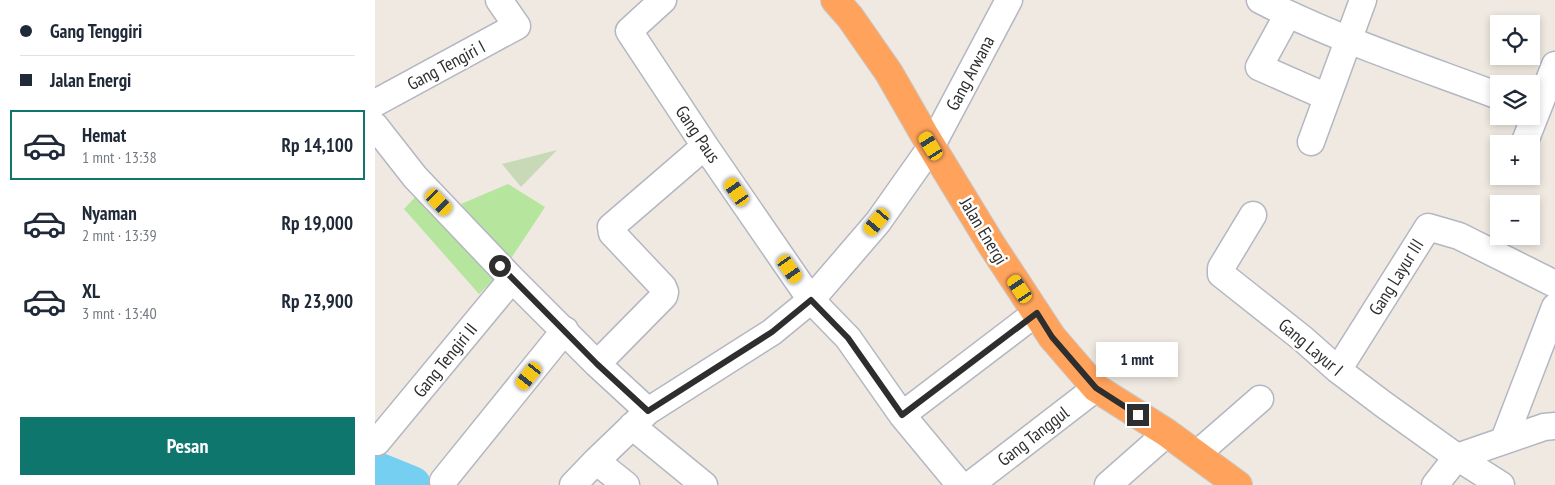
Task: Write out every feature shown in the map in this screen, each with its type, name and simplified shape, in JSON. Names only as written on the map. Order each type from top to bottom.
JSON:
[{"type":"highway","name":"Jalan Energi","points":[[835,0],[850,17],[889,74],[1006,268],[1052,337],[1096,388],[1167,433],[1238,485]]},
{"type":"street","name":"Gang Tengiri I","points":[[375,103],[517,26],[499,0]]},
{"type":"street","name":"Gang Paus","points":[[663,0],[629,31],[811,300],[848,338],[902,415],[960,485]]},
{"type":"street","name":"Gang Arwana","points":[[573,485],[640,418],[772,332],[811,300],[877,222],[931,146],[1009,0]]},
{"type":"street","points":[[1260,0],[1348,40],[1490,93]]},
{"type":"street","points":[[1311,142],[1363,0]]},
{"type":"street","points":[[1288,14],[1259,67],[1327,97]]},
{"type":"street","points":[[1529,135],[1541,111],[1555,65]]},
{"type":"street","points":[[375,126],[415,177],[512,279],[597,364],[640,418],[704,485]]},
{"type":"street","points":[[597,364],[664,296],[665,292],[663,287],[612,232],[611,227],[705,146]]},
{"type":"street","name":"Gang Layur I","points":[[1253,215],[1221,268],[1221,274],[1303,339],[1338,370],[1457,457],[1501,485]]},
{"type":"street","name":"Gang Layur III","points":[[1338,370],[1429,227],[1459,236],[1555,284]]},
{"type":"street","name":"Gang Tengiri II","points":[[377,442],[512,279]]},
{"type":"street","points":[[1504,440],[1555,307]]},
{"type":"street","points":[[902,415],[1037,313]]},
{"type":"street","points":[[443,481],[565,330]]},
{"type":"street","name":"Gang Tanggul","points":[[970,485],[1096,388]]},
{"type":"street","points":[[1197,454],[1260,399]]},
{"type":"street","points":[[1435,485],[1457,457],[1504,440],[1555,426]]},
{"type":"street","points":[[1108,485],[1167,433]]},
{"type":"street","points":[[596,461],[626,485]]},
{"type":"green space","points":[[557,150],[521,187],[502,164]]},
{"type":"green space","points":[[508,184],[545,207],[510,260],[461,204]]},
{"type":"green space","points":[[421,191],[498,275],[479,294],[404,209]]},
{"type":"waterway","points":[[375,470],[412,485]]},
{"type":"route","points":[[500,266],[597,364],[648,411],[772,332],[811,300],[848,338],[902,415],[1037,313],[1052,337],[1096,388],[1138,415]]}]
